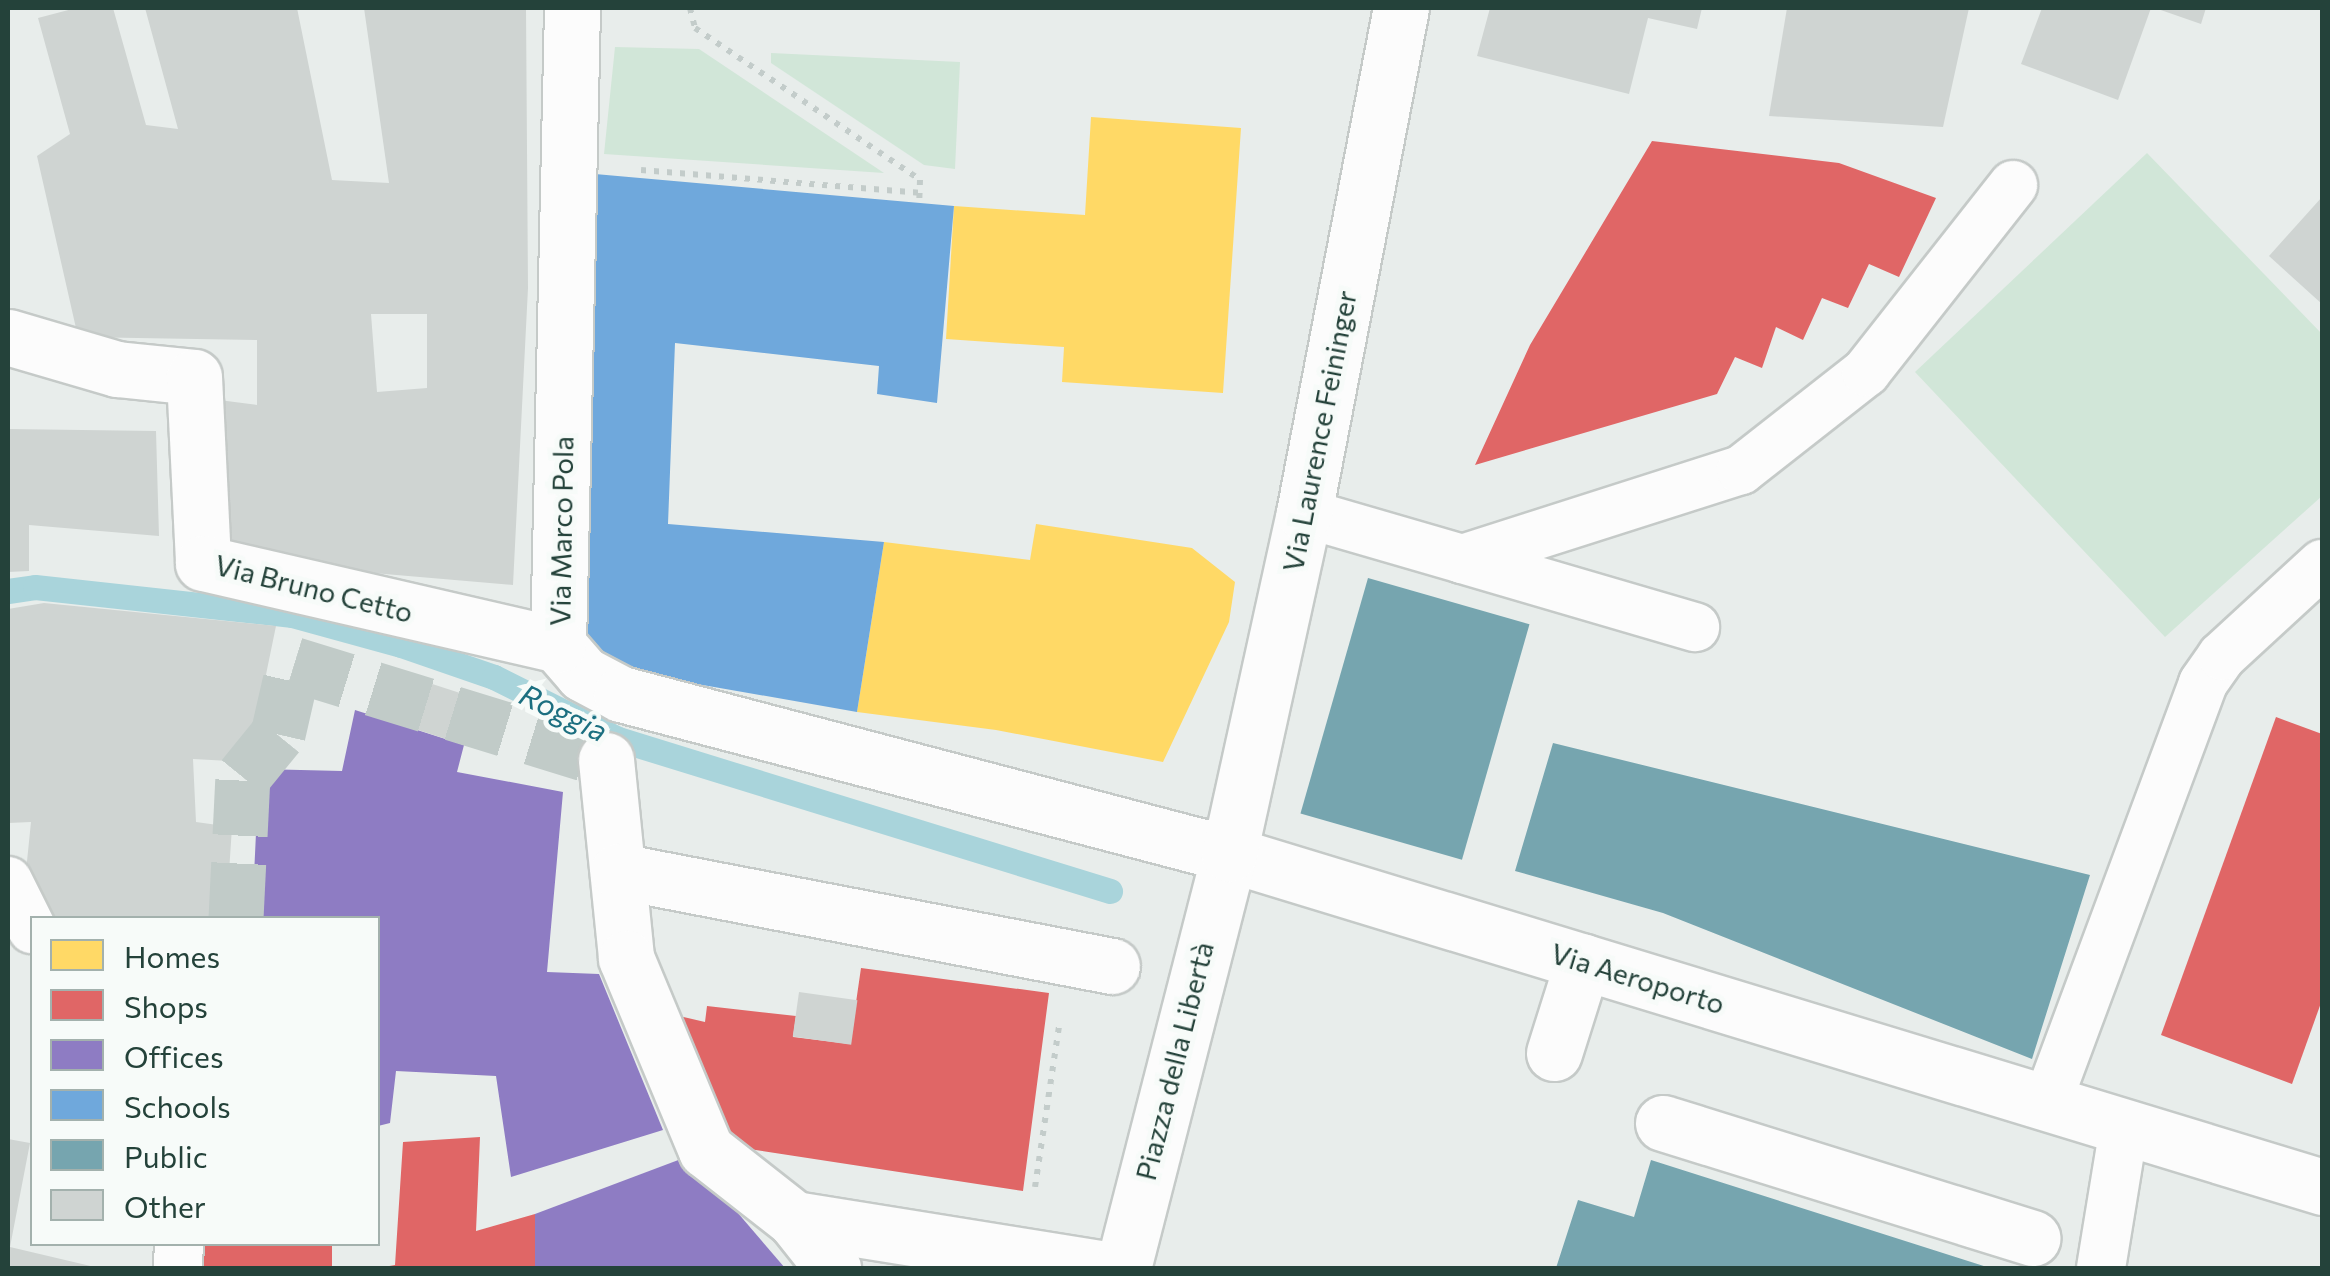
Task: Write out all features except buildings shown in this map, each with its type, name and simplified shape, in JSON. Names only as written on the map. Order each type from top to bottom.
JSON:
[{"type":"street","name":"Via Marco Pola","points":[[572,8],[558,645],[583,674],[621,694],[1229,854]]},
{"type":"street","name":"Via Laurence Feininger","points":[[1229,854],[1304,513],[1400,8]]},
{"type":"street","name":"Via Bruno Cetto","points":[[8,336],[117,369],[194,377],[203,563],[558,645]]},
{"type":"street","points":[[606,760],[626,958],[706,1150],[794,1219],[834,1268]]},
{"type":"street","name":"Via Aeroporto","points":[[1229,854],[2322,1187]]},
{"type":"street","name":"Piazza della Libertà","points":[[1123,1268],[1229,854]]},
{"type":"street","points":[[618,872],[1112,966]]},
{"type":"street","points":[[1554,1053],[1583,961]]},
{"type":"street","points":[[1663,1123],[2032,1238]]},
{"type":"street","points":[[794,1219],[1099,1268]]},
{"type":"lane","points":[[1462,559],[1741,470],[1866,372],[2013,185]]},
{"type":"lane","points":[[1304,513],[1695,627]]},
{"type":"lane","points":[[2047,1103],[2203,683],[2222,656],[2322,564]]},
{"type":"lane","points":[[8,881],[30,925]]},
{"type":"lane","points":[[2101,1268],[2124,1127]]},
{"type":"path","points":[[690,8],[695,28],[920,180],[918,203]]},
{"type":"path","points":[[570,164],[919,193]]},
{"type":"path","points":[[1034,1200],[1060,1022]]},
{"type":"green space","points":[[615,47],[699,49],[884,173],[604,154]]},
{"type":"green space","points":[[771,53],[960,62],[955,169],[924,165],[771,63]]},
{"type":"green space","points":[[2147,153],[2322,334],[2322,496],[2165,637],[1915,372]]},
{"type":"waterway","name":"Roggia","points":[[8,591],[35,587],[292,615],[401,645],[494,677],[618,739],[1110,891]]},
{"type":"tunnel","points":[[236,916],[243,777],[278,734],[294,664],[606,760]]}]
